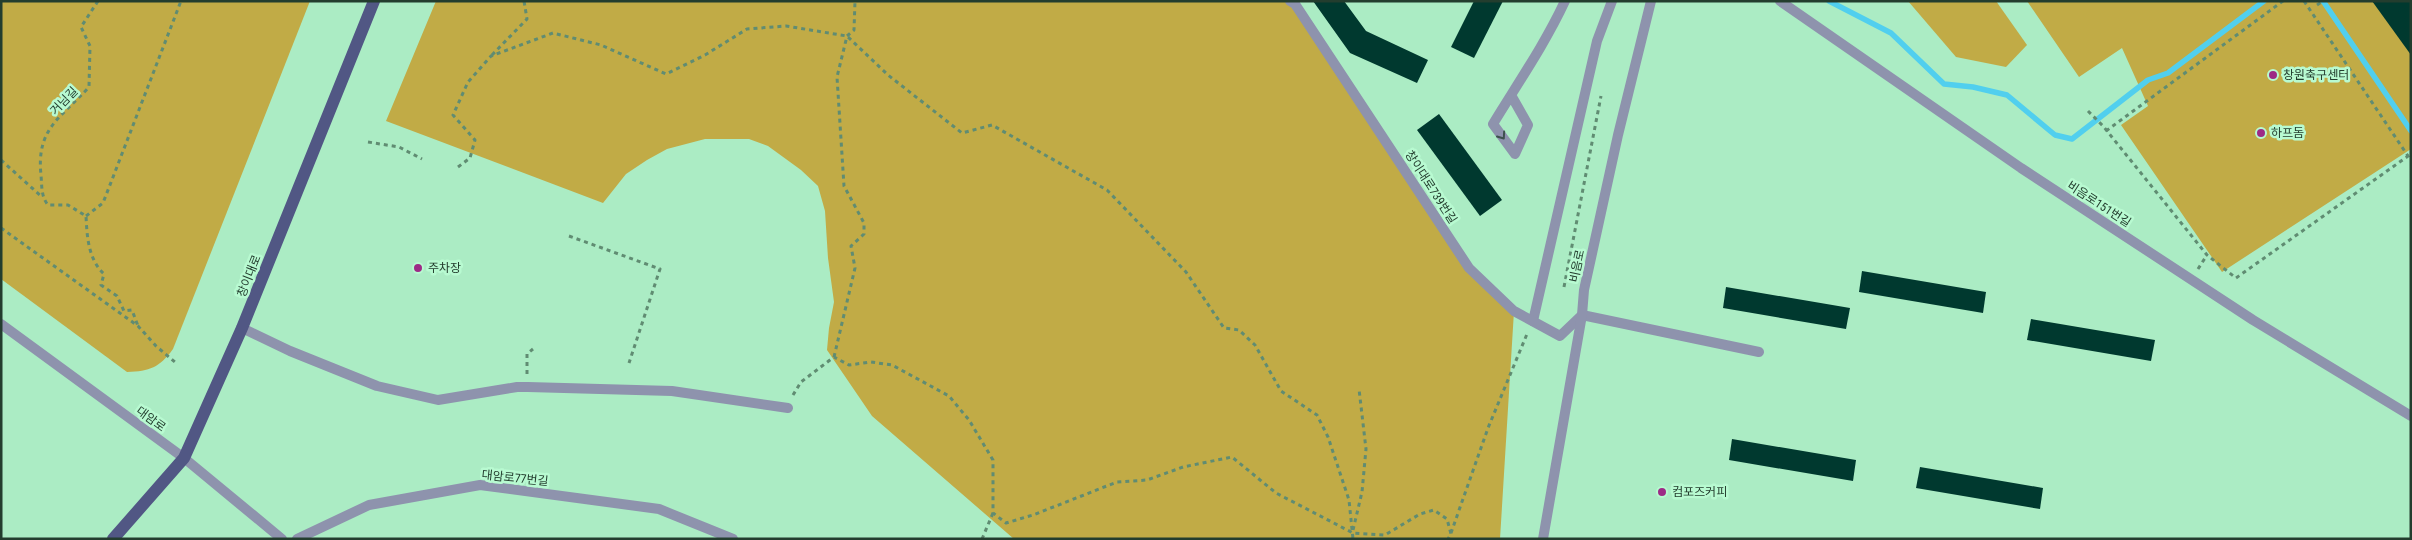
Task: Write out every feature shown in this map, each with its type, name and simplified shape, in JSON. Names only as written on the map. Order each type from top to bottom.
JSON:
[{"type":"main road","name":"창이대로","points":[[113,539],[184,458],[242,328],[374,1]]},
{"type":"street","name":"창이대로739번길","points":[[1290,1],[1295,4],[1469,268],[1514,311],[1560,336],[1582,315]]},
{"type":"street","points":[[1511,95],[1528,125],[1515,154],[1493,124],[1555,22],[1565,1]]},
{"type":"street","points":[[1533,321],[1597,41],[1612,1]]},
{"type":"street","name":"비음로","points":[[1544,539],[1582,315],[1584,290],[1615,144],[1651,1]]},
{"type":"street","name":"비음로151번길","points":[[1780,1],[2021,168],[2253,320],[2411,416]]},
{"type":"street","points":[[1582,315],[1759,352]]},
{"type":"street","name":"대암로","points":[[1,324],[184,458],[282,539]]},
{"type":"street","points":[[242,328],[290,352],[377,386],[438,400],[517,387],[528,387],[672,391],[788,408]]},
{"type":"street","name":"대암로77번길","points":[[297,539],[369,505],[480,485],[659,509],[733,539]]},
{"type":"path","name":"거님길","points":[[43,198],[39,157],[47,130],[89,87],[90,46],[81,27],[98,1]]},
{"type":"path","points":[[86,216],[103,203],[180,1]]},
{"type":"path","points":[[458,167],[470,158],[475,140],[453,116],[468,82],[527,19],[524,1]]},
{"type":"path","points":[[794,395],[801,382],[834,357],[855,268],[851,246],[864,234],[864,224],[844,186],[837,77],[847,36],[854,30],[855,1]]},
{"type":"path","points":[[2106,131],[2283,1]]},
{"type":"path","points":[[2088,112],[2103,126],[2207,255],[2236,278],[2409,155],[2304,1]]},
{"type":"path","points":[[2317,5],[2323,1]]},
{"type":"path","points":[[491,56],[553,33],[601,45],[666,74],[704,55],[747,29],[786,26],[847,36],[888,75],[962,132],[992,125],[1107,190],[1186,272],[1224,328],[1238,330],[1255,345],[1282,391],[1317,415],[1328,437],[1349,500],[1353,539]]},
{"type":"path","points":[[1564,287],[1602,88]]},
{"type":"path","points":[[368,142],[399,147],[422,159]]},
{"type":"path","points":[[1,160],[43,198],[48,205],[68,204],[86,216]]},
{"type":"path","points":[[86,216],[87,244],[98,269],[104,274],[101,285],[117,296],[124,311],[132,310],[138,326]]},
{"type":"path","points":[[1,228],[138,326],[156,346],[176,363]]},
{"type":"path","points":[[569,236],[660,269],[629,363]]},
{"type":"path","points":[[1448,539],[1488,428],[1533,321]]},
{"type":"path","points":[[528,387],[527,354],[533,349]]},
{"type":"path","points":[[834,357],[849,365],[871,362],[892,365],[949,396],[969,420],[993,460],[993,513],[982,539]]},
{"type":"path","points":[[1353,533],[1362,492],[1366,449],[1359,389]]},
{"type":"path","points":[[993,513],[1006,523],[1033,515],[1117,482],[1147,480],[1183,467],[1232,457],[1276,494],[1353,533],[1385,534],[1420,514],[1434,510],[1448,519],[1450,534]]},
{"type":"shaded area","points":[[1,1],[310,1],[173,349],[153,367],[142,371],[127,372],[1,279]]},
{"type":"shaded area","points":[[436,1],[1290,1],[1469,268],[1514,311],[1500,539],[1014,539],[872,416],[827,350],[834,302],[828,258],[825,211],[818,186],[801,170],[768,146],[749,139],[705,139],[667,149],[647,160],[626,174],[603,203],[386,121]]},
{"type":"shaded area","points":[[1908,1],[1996,1],[2027,45],[2006,67],[1956,57]]},
{"type":"shaded area","name":"창원축구센터","points":[[2027,1],[2411,1],[2411,149],[2222,272],[2121,125],[2148,106],[2122,48],[2079,77]]},
{"type":"building","points":[[1313,1],[1344,1],[1366,31],[1428,60],[1417,83],[1350,53]]},
{"type":"building","points":[[1474,1],[1503,1],[1474,58],[1451,47]]},
{"type":"building","points":[[2372,1],[2411,1],[2411,55]]},
{"type":"building","points":[[1439,114],[1502,200],[1480,216],[1417,130]]},
{"type":"building","points":[[1862,271],[1986,292],[1983,313],[1859,292]]},
{"type":"building","points":[[1726,287],[1850,308],[1846,329],[1723,308]]},
{"type":"building","points":[[2031,319],[2155,340],[2151,361],[2027,340]]},
{"type":"building","points":[[1732,439],[1856,460],[1853,481],[1729,460]]},
{"type":"building","points":[[1920,467],[2043,488],[2040,509],[1916,488]]},
{"type":"waterway","points":[[1829,1],[1891,33],[1944,84],[1973,87],[2007,95],[2055,135],[2072,139],[2148,80],[2168,73],[2264,1]]},
{"type":"waterway","points":[[2323,1],[2411,131]]},
{"type":"place","name":"창원축구센터","points":[[2273,75]]},
{"type":"place","name":"하프돔","points":[[2261,133]]},
{"type":"place","name":"주차장","points":[[418,268]]},
{"type":"place","name":"컴포즈커피","points":[[1662,492]]}]
